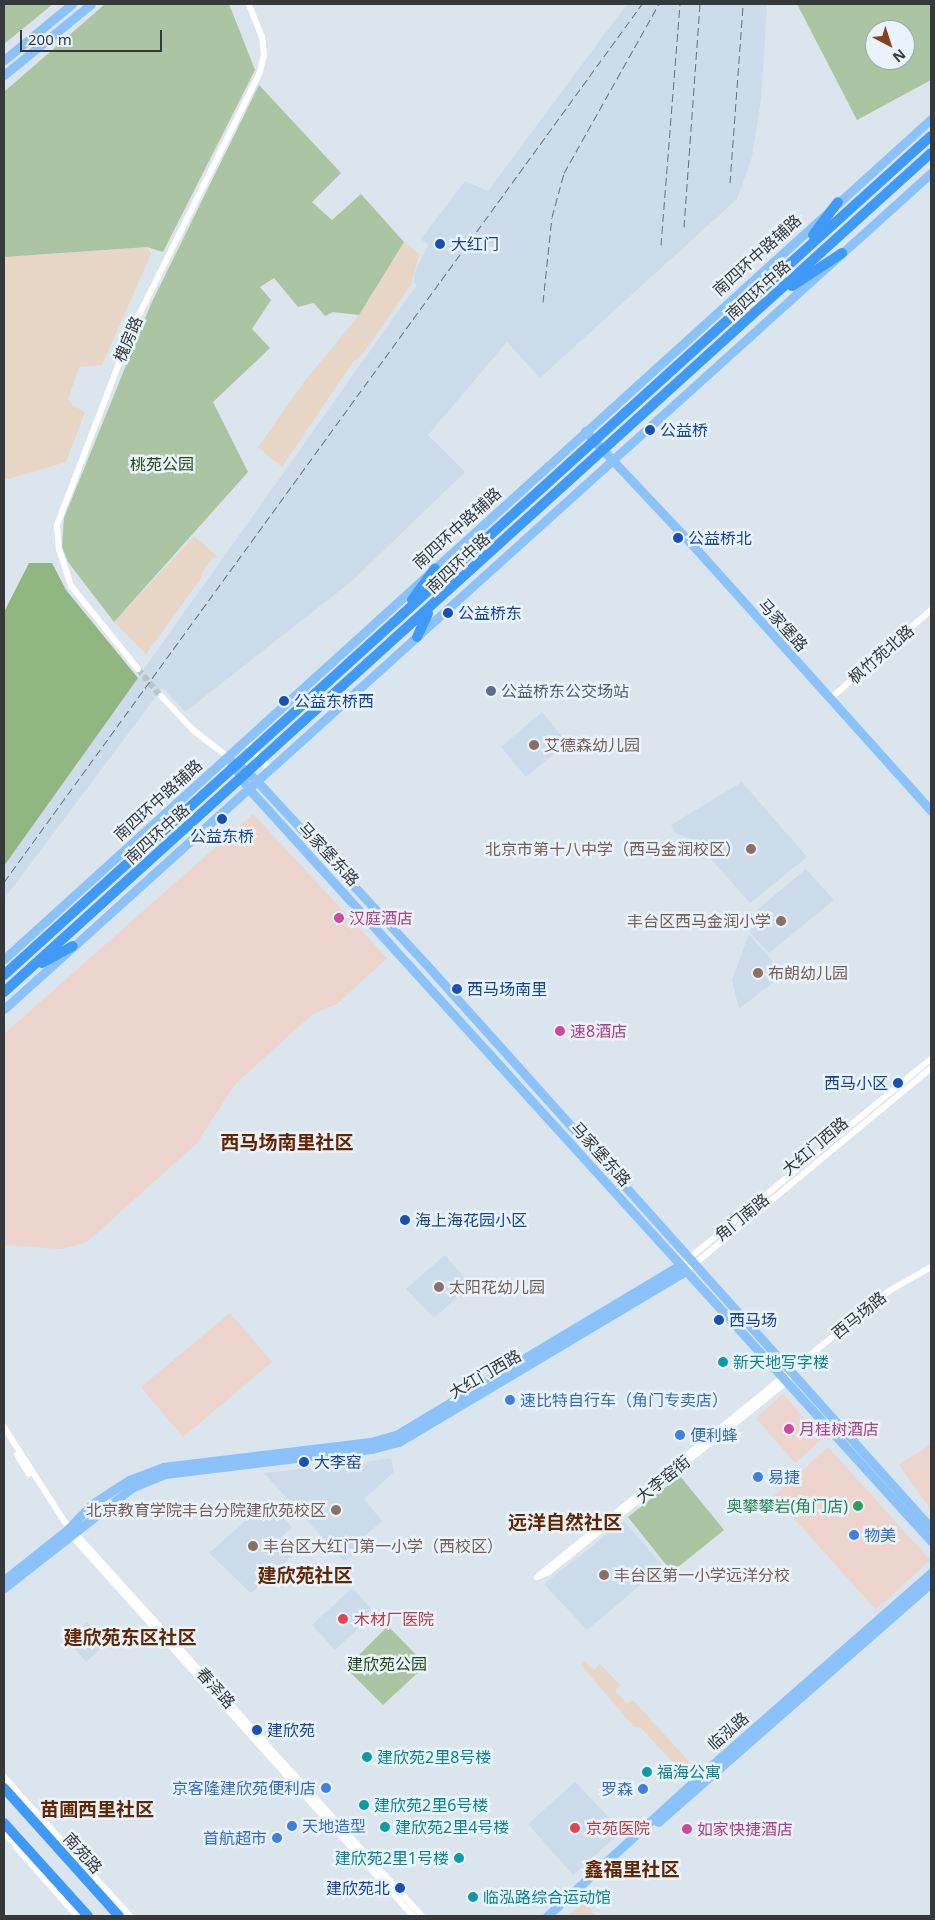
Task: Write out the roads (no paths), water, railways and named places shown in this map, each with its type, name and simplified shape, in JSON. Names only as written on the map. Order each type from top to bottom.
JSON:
[{"type":"highway","name":"南四环中路","points":[[4,975],[212,788],[588,444],[928,139]]},
{"type":"highway","name":"南四环中路","points":[[4,992],[267,753],[429,610],[931,153]]},
{"type":"highway","points":[[800,254],[838,202]]},
{"type":"highway","points":[[764,305],[842,253]]},
{"type":"highway","points":[[400,617],[435,568]]},
{"type":"highway","points":[[417,637],[429,610]]},
{"type":"highway","points":[[28,970],[73,946]]},
{"type":"highway","name":"南苑路","points":[[4,1788],[120,1916]]},
{"type":"highway","points":[[4,1823],[88,1916]]},
{"type":"main road","points":[[4,60],[72,4]]},
{"type":"main road","points":[[4,75],[91,4]]},
{"type":"main road","name":"南四环中路辅路","points":[[4,960],[931,119]]},
{"type":"main road","points":[[4,1008],[931,173]]},
{"type":"main road","name":"马家堡路","points":[[585,431],[931,811]]},
{"type":"main road","name":"马家堡东路","points":[[228,757],[256,780],[690,1258],[788,1376],[931,1541]]},
{"type":"main road","name":"马家堡东路","points":[[228,757],[248,788],[683,1268],[931,1528]]},
{"type":"main road","name":"大红门西路","points":[[4,1588],[71,1531],[106,1491],[163,1467],[370,1442],[396,1435],[683,1268]]},
{"type":"main road","name":"大红门西路","points":[[4,1580],[115,1499],[165,1474],[372,1449],[399,1442],[683,1268]]},
{"type":"main road","name":"临泓路","points":[[547,1916],[703,1773],[931,1573]]},
{"type":"main road","name":"临泓路","points":[[554,1916],[931,1582]]},
{"type":"street","name":"槐房路","points":[[138,670],[71,586],[59,550],[57,525],[133,326],[260,72],[264,56],[262,37],[249,4]]},
{"type":"street","name":"枫竹苑北路","points":[[830,699],[931,610]]},
{"type":"street","points":[[161,696],[193,730],[228,757]]},
{"type":"street","points":[[245,741],[269,769]]},
{"type":"street","name":"角门南路","points":[[690,1258],[931,1059]]},
{"type":"street","name":"大红门西路","points":[[683,1268],[696,1265],[931,1068]]},
{"type":"street","name":"大红门西路","points":[[683,1268],[690,1258]]},
{"type":"street","name":"西马场路","points":[[788,1376],[889,1290],[931,1267]]},
{"type":"street","name":"大李窑街","points":[[788,1376],[549,1572],[537,1578],[788,1376]]},
{"type":"street","name":"春泽路","points":[[4,1427],[71,1531],[422,1916]]},
{"type":"street","name":"春泽路","points":[[4,1434],[71,1531],[413,1916]]},
{"type":"street","points":[[4,1777],[130,1916]]},
{"type":"street","points":[[4,1833],[78,1916]]},
{"type":"street","points":[[16,1847],[30,1852]]},
{"type":"tunnel","points":[[138,669],[161,696]]},
{"type":"railway","points":[[4,882],[642,4]]},
{"type":"railway","points":[[543,302],[552,217],[564,173],[659,4]]},
{"type":"railway","points":[[661,245],[680,4]]},
{"type":"railway","points":[[684,227],[700,4]]},
{"type":"railway","points":[[730,183],[743,4]]},
{"type":"place","name":"大红门","points":[[440,244]]},
{"type":"place","name":"公益桥","points":[[650,430]]},
{"type":"place","name":"公益桥北","points":[[678,538]]},
{"type":"place","name":"公益桥东","points":[[448,613]]},
{"type":"place","name":"公益桥东公交场站","points":[[491,691]]},
{"type":"place","name":"公益东桥西","points":[[284,701]]},
{"type":"place","name":"艾德森幼儿园","points":[[534,745]]},
{"type":"place","name":"公益东桥","points":[[222,819]]},
{"type":"place","name":"北京市第十八中学（西马金润校区）","points":[[751,849]]},
{"type":"place","name":"汉庭酒店","points":[[339,918]]},
{"type":"place","name":"丰台区西马金润小学","points":[[781,921]]},
{"type":"place","name":"布朗幼儿园","points":[[758,973]]},
{"type":"place","name":"西马场南里","points":[[457,989]]},
{"type":"place","name":"速8酒店","points":[[560,1031]]},
{"type":"place","name":"西马小区","points":[[898,1083]]},
{"type":"place","name":"海上海花园小区","points":[[405,1220]]},
{"type":"place","name":"太阳花幼儿园","points":[[439,1287]]},
{"type":"place","name":"西马场","points":[[719,1320]]},
{"type":"place","name":"新天地写字楼","points":[[723,1362]]},
{"type":"place","name":"速比特自行车（角门专卖店）","points":[[510,1400]]},
{"type":"place","name":"月桂树酒店","points":[[789,1429]]},
{"type":"place","name":"便利蜂","points":[[680,1435]]},
{"type":"place","name":"大李窑","points":[[304,1462]]},
{"type":"place","name":"易捷","points":[[758,1477]]},
{"type":"place","name":"奥攀攀岩(角门店)","points":[[858,1506]]},
{"type":"place","name":"北京教育学院丰台分院建欣苑校区","points":[[336,1510]]},
{"type":"place","name":"物美","points":[[854,1535]]},
{"type":"place","name":"丰台区大红门第一小学（西校区）","points":[[253,1546]]},
{"type":"place","name":"丰台区第一小学远洋分校","points":[[604,1575]]},
{"type":"place","name":"木材厂医院","points":[[343,1619]]},
{"type":"place","name":"建欣苑","points":[[257,1730]]},
{"type":"place","name":"建欣苑2里8号楼","points":[[367,1757]]},
{"type":"place","name":"福海公寓","points":[[647,1772]]},
{"type":"place","name":"京客隆建欣苑便利店","points":[[326,1788]]},
{"type":"place","name":"罗森","points":[[643,1789]]},
{"type":"place","name":"建欣苑2里6号楼","points":[[364,1805]]},
{"type":"place","name":"天地造型","points":[[292,1826]]},
{"type":"place","name":"建欣苑2里4号楼","points":[[385,1827]]},
{"type":"place","name":"京苑医院","points":[[575,1828]]},
{"type":"place","name":"如家快捷酒店","points":[[687,1829]]},
{"type":"place","name":"首航超市","points":[[277,1838]]},
{"type":"place","name":"建欣苑2里1号楼","points":[[459,1858]]},
{"type":"place","name":"建欣苑北","points":[[400,1888]]},
{"type":"place","name":"临泓路综合运动馆","points":[[473,1897]]},
{"type":"district","name":"西马场南里社区","points":[[287,1143]]},
{"type":"district","name":"远洋自然社区","points":[[565,1523]]},
{"type":"district","name":"建欣苑社区","points":[[305,1576]]},
{"type":"district","name":"建欣苑东区社区","points":[[130,1638]]},
{"type":"district","name":"苗圃西里社区","points":[[97,1810]]},
{"type":"district","name":"鑫福里社区","points":[[632,1870]]},
{"type":"park label","name":"桃苑公园","points":[[162,464]]},
{"type":"park label","name":"建欣苑公园","points":[[387,1664]]}]
